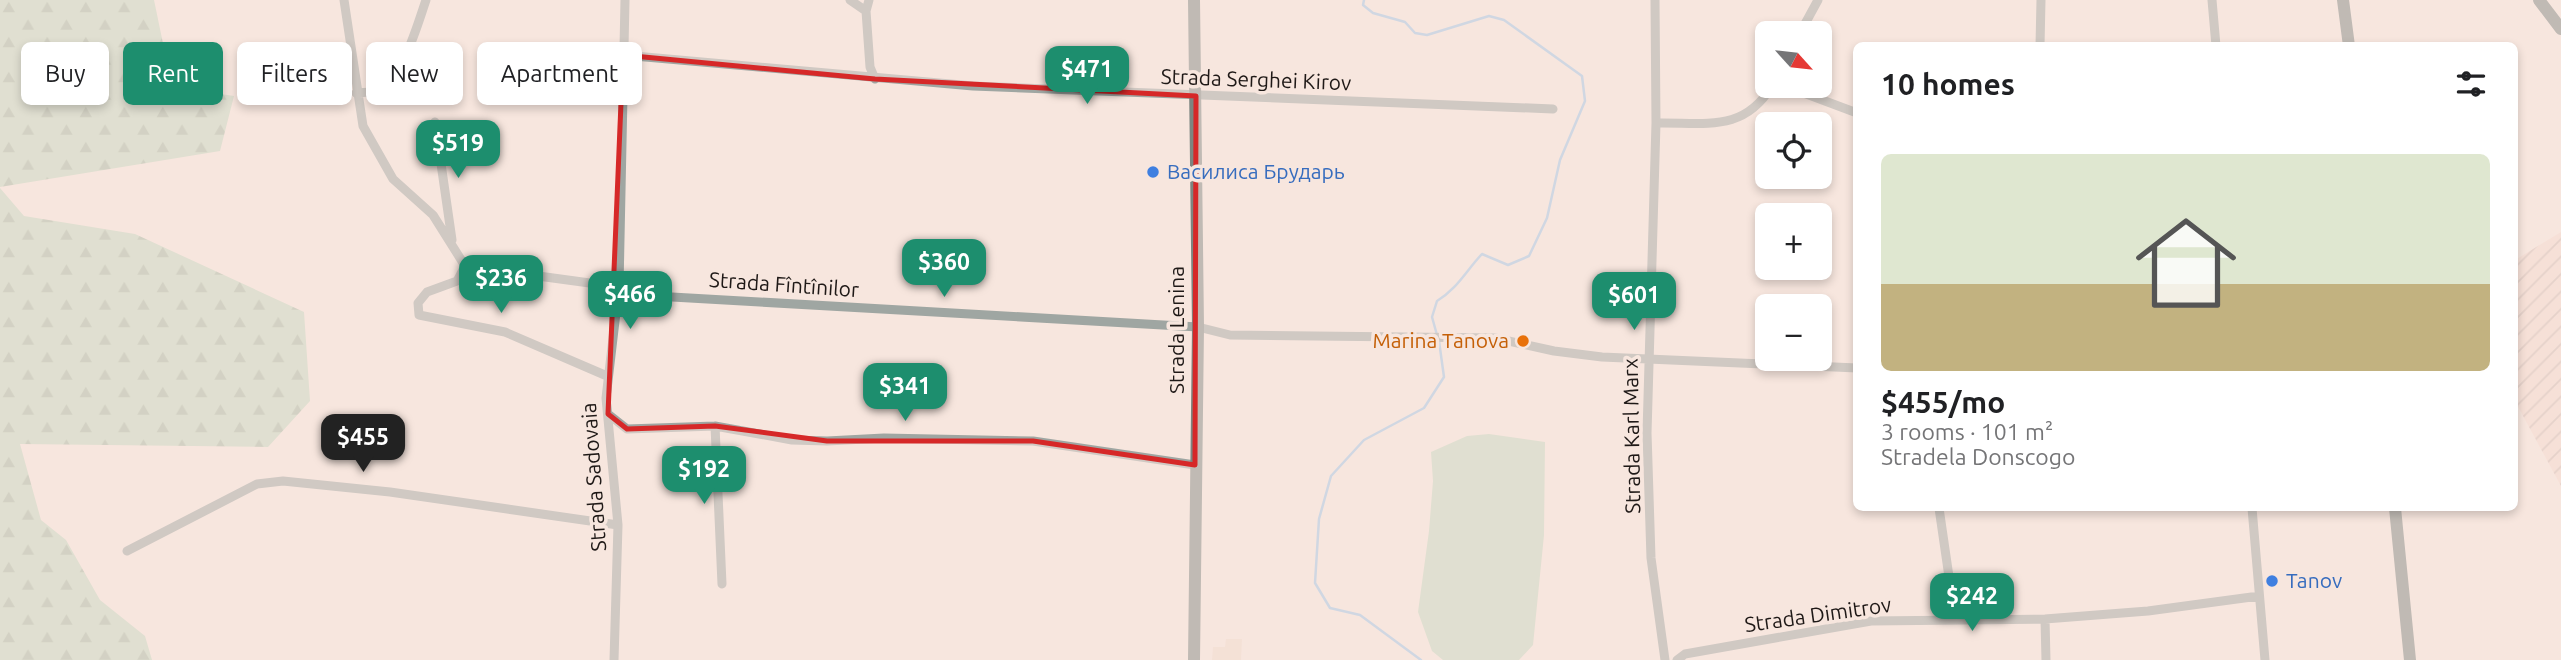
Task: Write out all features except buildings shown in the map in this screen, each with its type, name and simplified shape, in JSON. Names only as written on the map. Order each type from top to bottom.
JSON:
[{"type":"street","points":[[344,0],[363,126],[393,179],[433,215],[465,266]]},
{"type":"street","points":[[356,93],[379,90],[391,78],[404,59],[426,0]]},
{"type":"street","name":"Strada Sadovaia","points":[[624,42],[625,0]]},
{"type":"street","points":[[850,0],[866,10]]},
{"type":"street","points":[[869,0],[866,10],[870,66],[874,79]]},
{"type":"street","name":"Strada Lenina","points":[[1194,0],[1198,327],[1194,660]]},
{"type":"street","name":"Strada Karl Marx","points":[[1655,0],[1657,124],[1648,358],[1651,558],[1665,660]]},
{"type":"street","points":[[1807,21],[1818,0]]},
{"type":"street","points":[[2040,42],[2041,0]]},
{"type":"street","points":[[2212,0],[2216,42]]},
{"type":"street","points":[[2343,0],[2348,42]]},
{"type":"street","points":[[2539,0],[2561,29]]},
{"type":"street","name":"Strada Serghei Kirov","points":[[642,57],[874,79],[1196,96],[1553,109]]},
{"type":"street","points":[[1657,124],[1737,120],[1764,98]]},
{"type":"street","points":[[1817,98],[1853,112]]},
{"type":"street","name":"Strada Sadovaia","points":[[614,660],[618,526],[607,376],[619,287],[623,105]]},
{"type":"street","points":[[435,122],[452,242]]},
{"type":"street","name":"Strada Sadovaia","points":[[465,266],[457,281],[427,292],[418,303],[419,315],[505,332],[607,376]]},
{"type":"street","name":"Strada Fîntînilor","points":[[465,266],[619,287],[637,295],[1198,327],[1230,335],[1495,338],[1554,351],[1602,357],[1853,368]]},
{"type":"street","points":[[608,414],[627,429],[715,426],[792,440],[1033,441],[1195,466]]},
{"type":"street","points":[[715,426],[722,584]]},
{"type":"street","points":[[127,551],[257,484],[276,481],[390,492],[618,526]]},
{"type":"street","points":[[1939,511],[1955,618]]},
{"type":"street","points":[[2252,511],[2266,660]]},
{"type":"street","points":[[2395,511],[2410,660]]},
{"type":"street","name":"Strada Dimitrov","points":[[1677,660],[1685,654],[1871,621],[2045,619],[2148,611],[2259,596]]},
{"type":"street","points":[[2045,619],[2046,660]]},
{"type":"highlighted area","points":[[623,55],[875,79],[1196,96],[1195,465],[1033,441],[827,441],[715,426],[627,429],[608,414]]},
{"type":"shaded area","points":[[2561,232],[2561,486],[2518,407],[2518,258]]},
{"type":"shaded area","points":[[1226,639],[1242,639],[1241,660],[1212,660],[1213,647],[1225,647]]},
{"type":"green space","points":[[0,0],[154,0],[163,42],[123,42],[123,105],[223,105],[223,94],[234,96],[220,151],[0,187]]},
{"type":"green space","points":[[0,188],[24,216],[135,234],[304,312],[310,401],[268,447],[20,444],[41,520],[66,540],[100,600],[145,636],[152,660],[0,660]]},
{"type":"green space","points":[[1489,434],[1545,442],[1544,535],[1533,645],[1519,660],[1443,660],[1432,651],[1418,612],[1429,531],[1433,481],[1431,452],[1467,436]]},
{"type":"waterway","points":[[1364,0],[1363,5],[1373,13],[1405,22],[1415,33],[1427,35],[1489,16],[1504,20],[1582,76],[1585,101],[1560,160],[1547,218],[1529,256],[1508,265],[1482,254],[1456,285],[1437,301],[1432,317],[1437,335]]},
{"type":"waterway","points":[[1421,660],[1360,615],[1330,608],[1315,583],[1319,519],[1331,476],[1364,440],[1424,408],[1444,377],[1439,341]]},
{"type":"place","name":"Василиса Брударь","points":[[1153,172]]},
{"type":"place","name":"Marina Tanova","points":[[1523,341]]},
{"type":"place","name":"Tanov","points":[[2272,581]]}]
